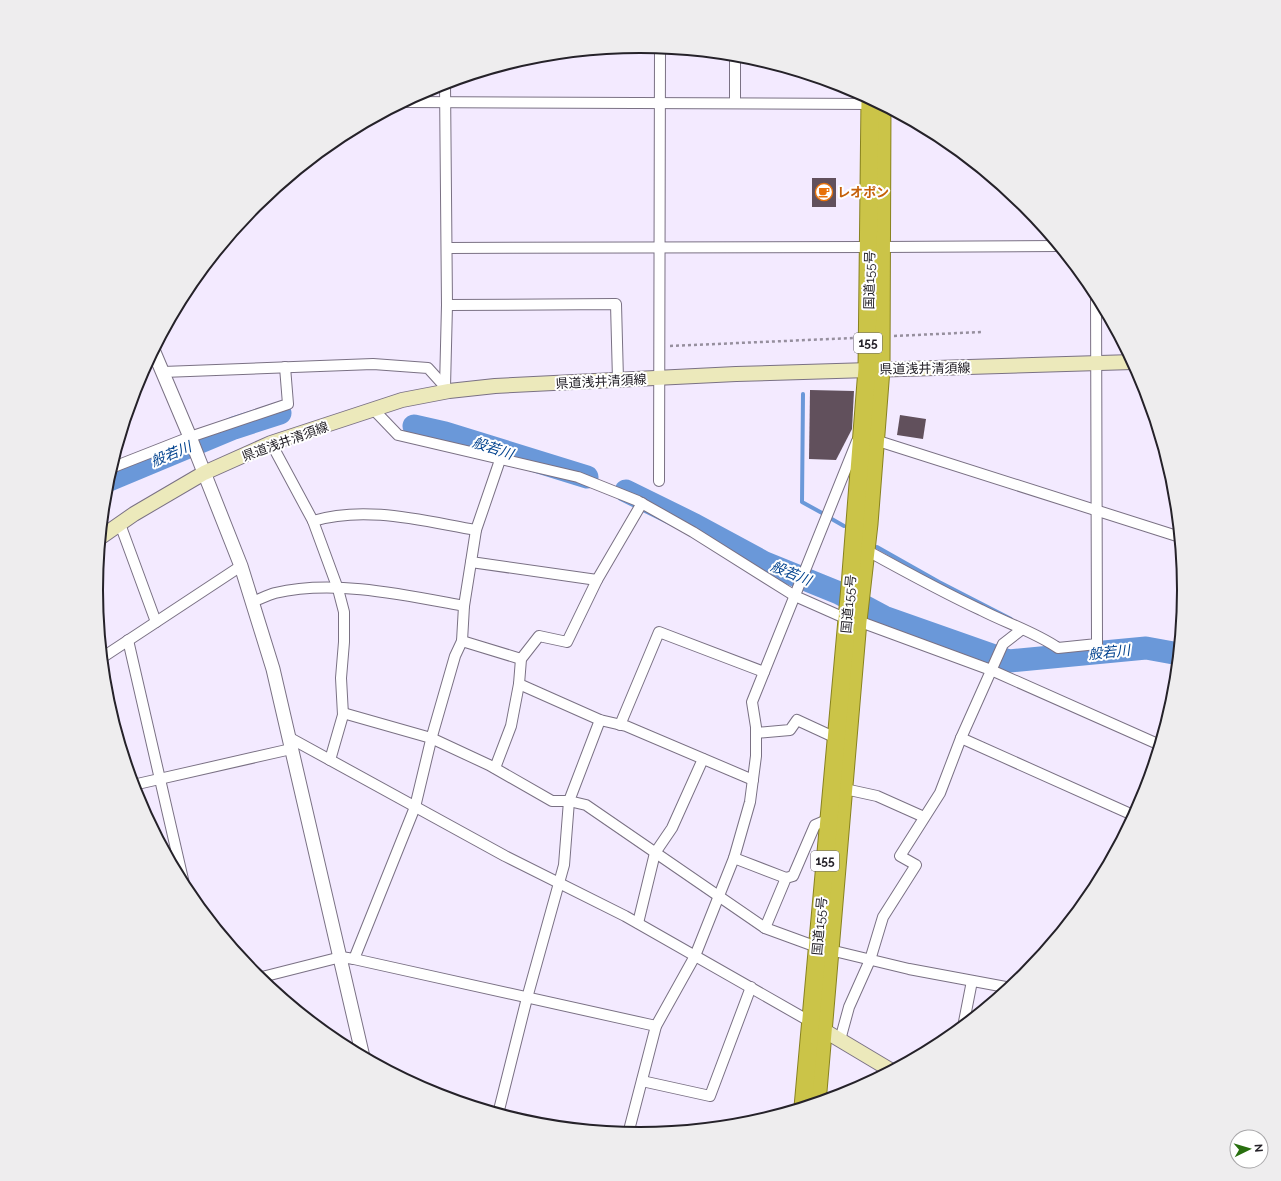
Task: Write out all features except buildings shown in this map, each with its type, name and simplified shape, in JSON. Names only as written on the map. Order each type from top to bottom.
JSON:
[{"type":"highway","name":"国道155号","points":[[817,1098],[817,1026],[823,948],[829,819],[836,738],[856,588],[874,369],[876,247],[874,106]]},
{"type":"highway","name":"国道155号","points":[[856,588],[866,550],[868,439]]},
{"type":"highway","name":"国道155号","points":[[823,948],[845,789],[853,618]]},
{"type":"highway","name":"国道155号","points":[[804,1102],[817,1026]]},
{"type":"main road","name":"県道浅井清須線","points":[[106,533],[204,473],[271,443],[402,400],[447,389],[874,369],[1127,362]]},
{"type":"main road","points":[[817,1026],[887,1068]]},
{"type":"street","points":[[659,481],[660,54]]},
{"type":"street","points":[[735,62],[735,103]]},
{"type":"street","points":[[445,90],[447,389]]},
{"type":"street","points":[[417,102],[867,103]]},
{"type":"street","points":[[447,248],[659,246],[1053,246]]},
{"type":"street","points":[[447,305],[616,304],[618,380]]},
{"type":"street","points":[[866,550],[945,593],[1021,630],[1044,638],[1058,648],[1097,644],[1096,306]]},
{"type":"street","points":[[155,360],[163,372],[199,458],[241,566],[273,669],[362,1049]]},
{"type":"street","points":[[163,372],[373,364],[428,368],[447,389]]},
{"type":"street","points":[[118,466],[190,437],[288,404],[285,367]]},
{"type":"street","points":[[374,410],[398,435],[578,477],[642,503],[796,594],[853,618],[992,667],[1156,743]]},
{"type":"street","points":[[630,1128],[656,1026],[695,956],[734,858],[750,802],[756,756],[756,733],[752,702],[857,441],[868,439],[1175,536]]},
{"type":"street","points":[[271,443],[313,521],[338,589],[344,612],[344,642],[341,678],[343,714],[330,760]]},
{"type":"street","points":[[354,959],[415,807],[431,738],[454,656],[462,641],[464,606],[476,530],[500,460]]},
{"type":"street","points":[[496,768],[511,726],[519,684],[521,659],[539,636],[567,642],[597,580],[642,503]]},
{"type":"street","points":[[313,521],[330,516],[361,513],[405,518],[476,530]]},
{"type":"street","points":[[120,524],[156,622]]},
{"type":"street","points":[[471,562],[597,580]]},
{"type":"street","points":[[107,654],[241,566]]},
{"type":"street","points":[[252,602],[275,593],[312,588],[338,589],[412,597],[464,606]]},
{"type":"street","points":[[840,1040],[849,1007],[870,960],[883,917],[916,865],[900,856],[940,793],[961,738],[1003,644],[1021,630]]},
{"type":"street","points":[[620,725],[659,632],[764,672]]},
{"type":"street","points":[[128,640],[180,867]]},
{"type":"street","points":[[462,641],[521,659]]},
{"type":"street","points":[[519,684],[600,720],[620,725],[753,780]]},
{"type":"street","points":[[343,714],[431,738],[496,768],[552,801],[569,801],[586,805],[765,928],[823,948],[870,960],[1004,987]]},
{"type":"street","points":[[499,1109],[527,998],[560,884],[564,865],[569,801],[600,720]]},
{"type":"street","points":[[756,733],[790,730],[797,720],[836,738]]},
{"type":"street","points":[[961,738],[1129,813]]},
{"type":"street","points":[[139,784],[290,743],[330,760],[560,884],[638,923],[817,1026]]},
{"type":"street","points":[[638,923],[655,853],[672,828],[702,759]]},
{"type":"street","points":[[845,789],[877,796],[924,817]]},
{"type":"street","points":[[734,858],[786,878],[793,876],[815,825],[829,819]]},
{"type":"street","points":[[765,928],[786,878]]},
{"type":"street","points":[[266,976],[341,957],[656,1026]]},
{"type":"street","points":[[964,1019],[972,980]]},
{"type":"street","points":[[642,1081],[710,1096],[751,988]]},
{"type":"path","points":[[660,346],[981,332]]},
{"type":"waterway","points":[[803,394],[802,502],[822,513]]},
{"type":"waterway","name":"般若川","points":[[115,478],[234,428],[280,413]]},
{"type":"waterway","name":"般若川","points":[[414,426],[445,433],[587,477]]},
{"type":"waterway","name":"般若川","points":[[626,491],[695,525],[765,563],[839,593],[884,617],[1009,661],[1146,648],[1174,653]]},
{"type":"waterway","points":[[830,518],[844,526]]},
{"type":"waterway","points":[[877,547],[939,582],[1011,619]]},
{"type":"place","name":"レオポン","points":[[824,192]]}]
